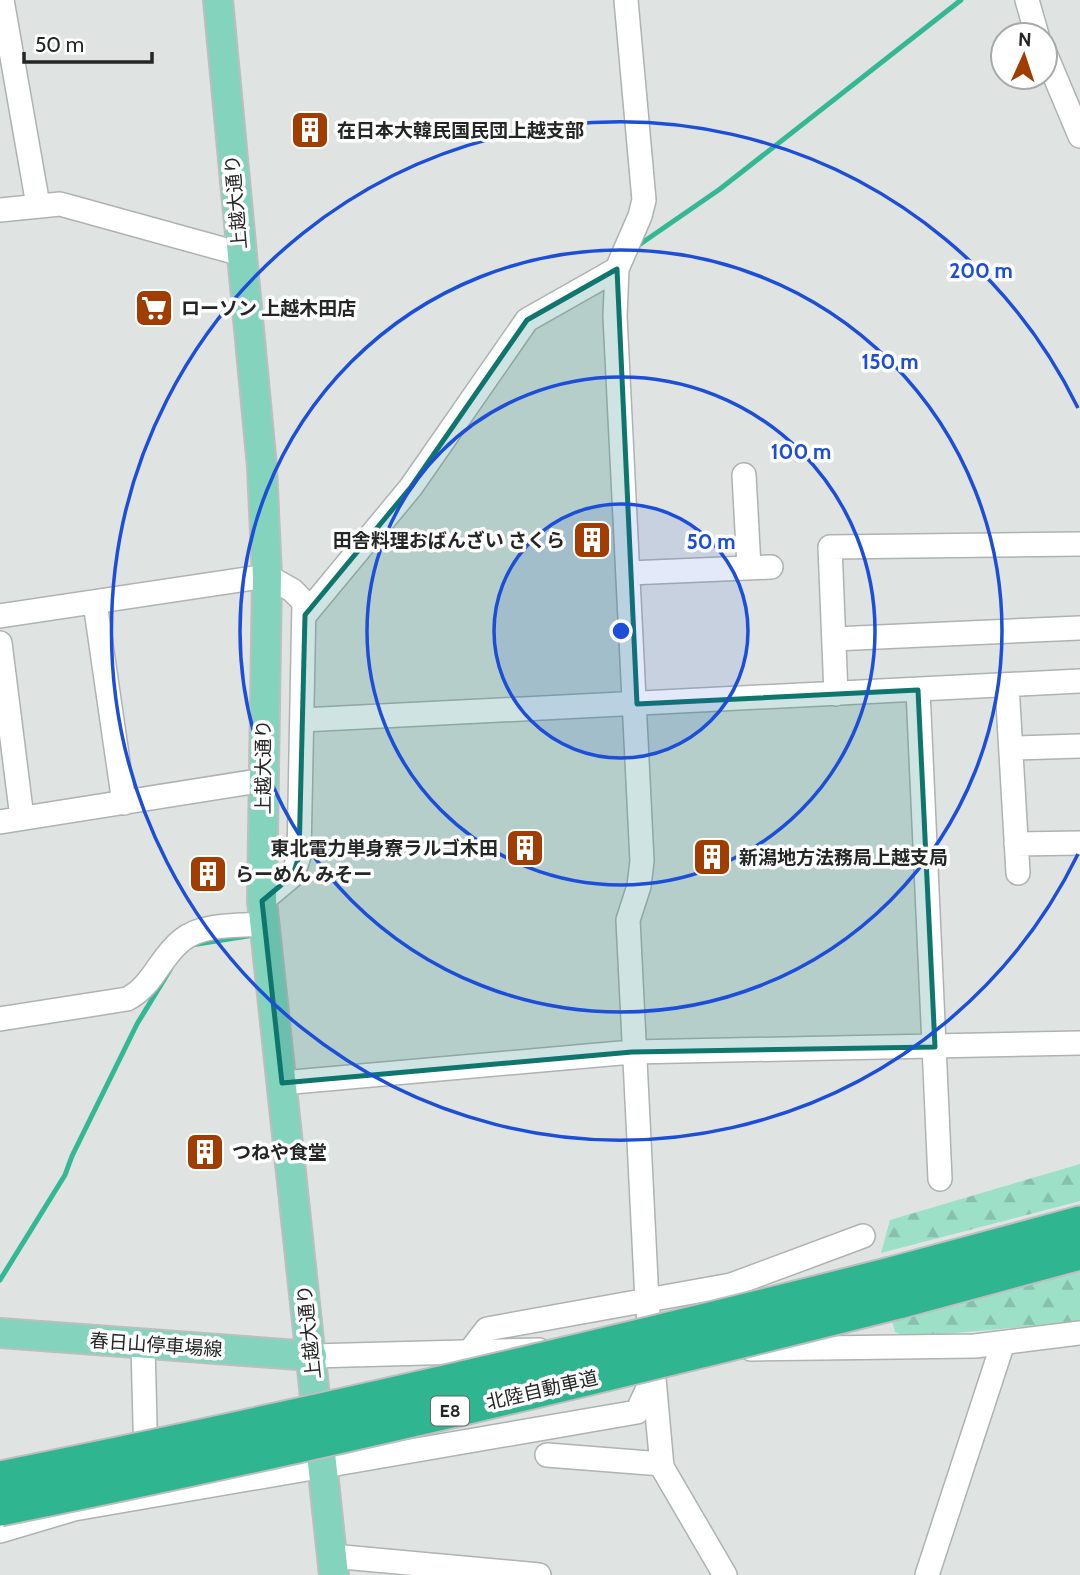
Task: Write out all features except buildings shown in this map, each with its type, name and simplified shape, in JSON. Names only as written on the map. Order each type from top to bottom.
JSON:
[{"type":"highway","name":"北陸自動車道","points":[[0,1510],[277,1451],[622,1372],[895,1288],[1080,1223]]},
{"type":"highway","name":"北陸自動車道","points":[[0,1478],[277,1422],[614,1344],[1080,1253]]},
{"type":"main road","name":"上越大通り","points":[[218,0],[261,467],[267,576],[264,913],[333,1565]]},
{"type":"main road","name":"春日山停車場線","points":[[0,1333],[143,1346],[312,1356]]},
{"type":"street","points":[[2,0],[9,102],[38,205]]},
{"type":"street","points":[[626,0],[644,188],[640,216],[617,269],[615,316],[637,704],[642,861],[639,886],[628,920],[632,1052],[647,1301],[662,1464],[725,1575]]},
{"type":"street","points":[[1027,0],[1033,21]]},
{"type":"street","points":[[1059,86],[1080,136]]},
{"type":"street","points":[[0,210],[60,204],[98,212],[241,254]]},
{"type":"street","points":[[305,614],[411,487],[527,320],[617,269]]},
{"type":"street","points":[[629,573],[760,567],[744,475]]},
{"type":"street","points":[[836,694],[831,547],[1080,544]]},
{"type":"street","points":[[0,616],[267,576],[292,590],[304,602],[305,614],[299,856],[293,875],[264,913],[183,938],[143,991],[127,999],[0,1019]]},
{"type":"street","points":[[95,603],[124,803]]},
{"type":"street","points":[[834,639],[1080,628]]},
{"type":"street","points":[[0,643],[11,820],[264,780]]},
{"type":"street","points":[[302,720],[1080,681]]},
{"type":"street","points":[[1007,685],[1018,873]]},
{"type":"street","points":[[918,690],[940,1178]]},
{"type":"street","points":[[1012,748],[1080,746]]},
{"type":"street","points":[[1016,844],[1080,843]]},
{"type":"street","points":[[282,1083],[632,1052],[1080,1043]]},
{"type":"street","points":[[470,1351],[487,1329],[731,1285],[863,1236]]},
{"type":"street","points":[[312,1356],[651,1348],[902,1348],[1003,1343],[1080,1333]]},
{"type":"street","points":[[927,1575],[1003,1343]]},
{"type":"street","points":[[143,1346],[146,1497]]},
{"type":"street","points":[[0,1531],[74,1509],[637,1412],[653,1377]]},
{"type":"street","points":[[547,1455],[662,1464]]},
{"type":"street","points":[[333,1565],[539,1575]]},
{"type":"highlighted area","points":[[617,269],[637,704],[918,690],[935,1047],[632,1052],[282,1083],[262,901],[293,875],[299,856],[305,615],[411,487],[527,320]]},
{"type":"green space","points":[[1080,1164],[1080,1201],[881,1253],[890,1220]]},
{"type":"green space","points":[[1080,1267],[1080,1322],[907,1337],[895,1332],[890,1314]]},
{"type":"waterway","points":[[636,247],[720,189],[961,0]]},
{"type":"waterway","points":[[191,945],[254,935]]},
{"type":"waterway","points":[[0,1280],[65,1175],[137,1024],[170,970]]},
{"type":"place","name":"在日本大韓民国民団上越支部","points":[[310,130]]},
{"type":"place","name":"ローソン 上越木田店","points":[[154,308]]},
{"type":"place","name":"田舎料理おばんざい さくら","points":[[592,540]]},
{"type":"place","name":"東北電力単身寮ラルゴ木田","points":[[525,848]]},
{"type":"place","name":"新潟地方法務局上越支局","points":[[712,857]]},
{"type":"place","name":"らーめん みそー","points":[[208,874]]},
{"type":"place","name":"つねや食堂","points":[[205,1152]]}]
